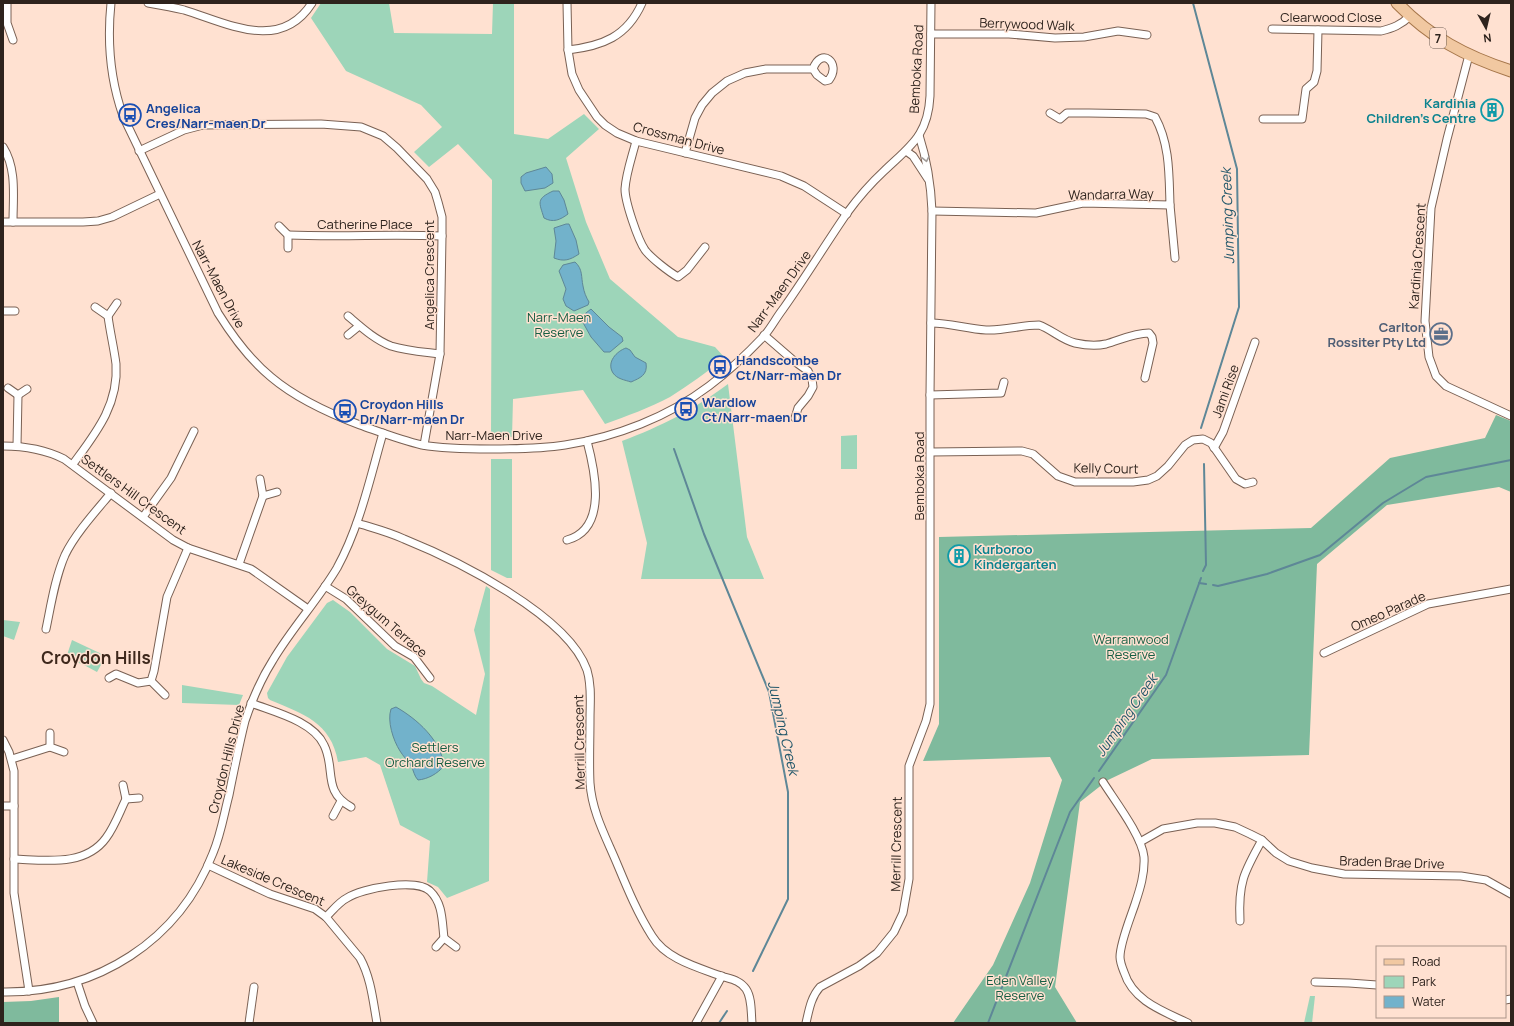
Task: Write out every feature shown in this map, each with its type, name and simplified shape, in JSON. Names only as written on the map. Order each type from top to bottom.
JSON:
[{"type":"main road","name":"7","points":[[1397,3],[1424,29],[1443,41],[1469,55],[1511,71]]},
{"type":"street","points":[[7,3],[7,23],[13,40]]},
{"type":"street","name":"Narr-Maen Drive","points":[[111,3],[109,42],[112,76],[123,116],[218,313],[233,336],[251,358],[280,384],[309,403],[344,419],[383,433],[424,445],[457,449],[524,449],[587,441],[613,434],[645,422],[687,400],[709,386],[737,363],[764,335],[847,214],[876,179],[906,151]]},
{"type":"street","points":[[148,3],[182,10],[238,28],[259,32],[278,30],[291,24],[303,15],[312,3]]},
{"type":"street","name":"Crossman Drive","points":[[567,3],[568,50],[572,74],[579,90],[605,125],[617,133],[636,141],[781,176],[804,186],[847,214]]},
{"type":"street","points":[[568,50],[589,47],[602,43],[616,36],[636,16],[642,3]]},
{"type":"street","name":"Bemboka Road","points":[[930,182],[913,156],[906,151],[919,135],[925,124],[930,106],[931,3]]},
{"type":"street","name":"Clearwood Close","points":[[1272,29],[1381,31],[1392,29],[1401,24],[1410,16]]},
{"type":"street","points":[[1263,119],[1302,119],[1306,89],[1314,82],[1317,71],[1318,30]]},
{"type":"street","name":"Berrywood Walk","points":[[931,34],[1009,34],[1055,38],[1084,37],[1118,31],[1147,35]]},
{"type":"street","name":"Kardinia Crescent","points":[[1469,55],[1445,146],[1432,208],[1425,321],[1429,357],[1436,376],[1446,386],[1511,416]]},
{"type":"street","points":[[686,153],[695,118],[702,105],[712,93],[727,81],[745,73],[766,69],[813,69]]},
{"type":"street","name":"Wandarra Way","points":[[1050,113],[1060,119],[1067,114],[1082,113],[1146,114],[1155,117],[1160,126],[1167,150],[1175,258]]},
{"type":"street","name":"Angelica Crescent","points":[[139,151],[184,130],[203,125],[347,125],[370,130],[383,136],[397,148],[427,179],[438,202],[442,217],[440,354],[424,445]]},
{"type":"street","name":"Bemboka Road","points":[[909,766],[926,721],[930,704],[930,395],[932,211],[930,182],[926,157],[919,135]]},
{"type":"street","points":[[636,141],[626,180],[626,199],[639,238],[645,250],[671,273],[678,277],[687,270],[705,248]]},
{"type":"street","points":[[3,147],[10,160],[13,175],[13,222]]},
{"type":"street","points":[[3,222],[98,221],[112,217],[160,194]]},
{"type":"street","name":"Wandarra Way","points":[[932,211],[1036,213],[1083,203],[1170,205]]},
{"type":"street","points":[[279,226],[288,235],[288,248]]},
{"type":"street","name":"Catherine Place","points":[[288,235],[338,237],[405,235],[442,236]]},
{"type":"street","points":[[73,464],[104,420],[114,394],[116,364],[108,316],[117,303]]},
{"type":"street","points":[[94,307],[108,316]]},
{"type":"street","points":[[3,311],[15,311]]},
{"type":"street","points":[[348,316],[359,326],[392,346],[440,354]]},
{"type":"street","points":[[931,323],[989,330],[1039,324],[1074,343],[1090,345],[1104,344],[1135,335],[1149,333],[1152,337],[1153,343],[1145,378]]},
{"type":"street","points":[[348,335],[359,326]]},
{"type":"street","points":[[764,335],[808,371],[812,379],[813,387],[798,408],[795,418]]},
{"type":"street","name":"Jami Rise","points":[[1214,448],[1223,432],[1256,342]]},
{"type":"street","points":[[930,395],[1001,393],[1004,382]]},
{"type":"street","points":[[8,388],[18,395]]},
{"type":"street","points":[[18,395],[27,389]]},
{"type":"street","points":[[17,446],[18,395]]},
{"type":"street","points":[[143,517],[171,478],[194,432]]},
{"type":"street","name":"Croydon Hills Drive","points":[[3,992],[53,988],[78,982],[119,963],[153,939],[183,908],[198,886],[208,865],[222,827],[245,721],[251,703],[261,680],[273,659],[326,586],[344,555],[357,523],[383,433]]},
{"type":"street","name":"Kelly Court","points":[[931,452],[1022,452],[1033,454],[1058,476],[1075,482],[1133,482],[1148,480],[1157,476],[1168,466],[1185,445],[1193,440],[1203,439],[1211,443],[1236,479],[1245,484],[1253,482]]},
{"type":"street","points":[[567,540],[577,536],[585,530],[590,522],[593,507],[595,479],[587,441]]},
{"type":"street","name":"Settlers Hill Crescent","points":[[3,446],[17,446],[49,452],[73,464],[174,540],[188,548],[251,569],[308,609]]},
{"type":"street","points":[[239,564],[263,496],[260,479]]},
{"type":"street","points":[[263,496],[278,492]]},
{"type":"street","points":[[46,629],[61,565],[65,555],[111,493]]},
{"type":"street","name":"Merrill Crescent","points":[[357,523],[412,542],[490,580],[550,622],[571,643],[584,664],[590,683],[590,785],[594,804],[599,822],[628,889],[645,924],[653,938],[660,946],[676,957],[736,981],[745,987],[750,997],[752,1023]]},
{"type":"street","points":[[151,681],[168,598],[188,548]]},
{"type":"street","name":"Greygum Terrace","points":[[326,586],[346,599],[395,646],[414,657],[430,678]]},
{"type":"street","name":"Omeo Parade","points":[[1324,653],[1428,604],[1511,588]]},
{"type":"street","points":[[109,678],[116,674],[138,683],[151,681]]},
{"type":"street","points":[[151,681],[165,695]]},
{"type":"street","points":[[251,703],[303,723],[319,737],[324,745],[332,784],[336,795],[341,801],[351,807]]},
{"type":"street","points":[[50,733],[50,747]]},
{"type":"street","points":[[3,740],[12,758],[14,771],[14,893],[29,991]]},
{"type":"street","points":[[12,758],[50,747],[64,752]]},
{"type":"street","name":"Merrill Crescent","points":[[806,1023],[812,1000],[820,987],[859,966],[877,953],[897,928],[903,913],[909,879],[909,766]]},
{"type":"street","points":[[1103,782],[1140,842],[1144,856],[1144,868],[1139,890],[1121,948],[1120,958],[1122,966],[1129,985],[1137,995],[1151,1005],[1188,1023]]},
{"type":"street","points":[[14,859],[69,860],[87,854],[99,846],[107,836],[126,799],[123,785]]},
{"type":"street","points":[[126,799],[139,798]]},
{"type":"street","points":[[333,816],[341,801]]},
{"type":"street","points":[[3,806],[14,806]]},
{"type":"street","name":"Braden Brae Drive","points":[[1140,842],[1163,829],[1197,823],[1215,823],[1235,827],[1262,840],[1276,853],[1290,861],[1312,868],[1344,874],[1461,876],[1486,880],[1511,894]]},
{"type":"street","points":[[1240,921],[1239,896],[1241,881],[1246,868],[1262,840]]},
{"type":"street","name":"Lakeside Crescent","points":[[208,865],[270,894],[316,909],[326,917],[360,958],[364,965],[368,977],[377,1023]]},
{"type":"street","points":[[326,917],[347,898],[365,890],[386,886],[418,886],[430,891],[440,906],[444,938],[456,947]]},
{"type":"street","points":[[436,947],[444,938]]},
{"type":"street","points":[[696,1023],[722,976]]},
{"type":"street","points":[[78,982],[85,1006],[94,1023]]},
{"type":"street","points":[[1315,982],[1376,985]]},
{"type":"street","points":[[249,1023],[254,987]]},
{"type":"green space","name":"Narr-Maen Reserve","points":[[321,3],[389,3],[394,33],[492,34],[493,3],[514,3],[514,134],[548,139],[584,114],[599,129],[566,158],[586,222],[610,279],[678,337],[715,347],[725,358],[670,397],[605,424],[583,390],[513,399],[512,437],[491,437],[492,180],[458,144],[429,167],[414,152],[442,127],[421,105],[346,71],[311,18]]},
{"type":"green space","points":[[728,384],[747,537],[764,579],[641,579],[647,543],[622,441],[677,417]]},
{"type":"green space","name":"Warranwood Reserve","points":[[1496,415],[1511,421],[1511,492],[1499,487],[1387,505],[1317,564],[1309,755],[1152,759],[1108,780],[1080,802],[1055,987],[1077,1023],[953,1023],[993,965],[1030,883],[1062,780],[1050,757],[923,761],[939,724],[939,537],[1311,528],[1390,458],[1485,438]]},
{"type":"green space","points":[[857,435],[857,469],[841,469],[841,436]]},
{"type":"green space","points":[[491,459],[512,459],[512,578],[507,578],[491,570]]},
{"type":"green space","name":"Settlers Orchard Reserve","points":[[486,586],[490,589],[489,881],[447,898],[438,887],[427,882],[430,841],[400,825],[380,765],[366,757],[338,762],[329,737],[322,728],[304,715],[270,700],[267,693],[287,657],[327,603],[333,600],[350,612],[387,649],[415,666],[424,683],[432,686],[476,715],[485,674],[474,630]]},
{"type":"green space","points":[[3,620],[20,622],[14,640],[3,636]]},
{"type":"green space","points":[[72,640],[106,656],[97,672],[66,658]]},
{"type":"green space","points":[[182,685],[243,695],[239,705],[182,703]]},
{"type":"green space","points":[[1310,996],[1315,996],[1312,1023],[1304,1023]]},
{"type":"green space","points":[[59,997],[59,1023],[3,1023],[3,1002],[31,1001]]},
{"type":"water","points":[[546,167],[552,174],[553,183],[545,188],[525,191],[521,183],[521,177],[526,173]]},
{"type":"water","points":[[553,191],[559,191],[564,200],[568,214],[553,221],[544,218],[540,202],[544,196]]},
{"type":"water","points":[[569,224],[576,240],[579,254],[570,259],[561,260],[554,258],[556,241],[554,228]]},
{"type":"water","points":[[575,262],[581,270],[584,290],[589,302],[588,305],[574,311],[566,306],[563,299],[566,289],[559,271],[563,265]]},
{"type":"water","points":[[591,309],[609,327],[622,337],[623,341],[610,352],[604,352],[591,337],[581,319],[581,317]]},
{"type":"water","points":[[626,348],[630,350],[635,357],[646,363],[646,370],[643,376],[631,382],[617,377],[611,369],[612,361],[616,354]]},
{"type":"water","points":[[396,707],[420,724],[433,739],[438,748],[442,756],[444,766],[432,776],[418,780],[411,766],[397,747],[391,730],[390,719],[391,709]]},
{"type":"waterway","name":"Jumping Creek","points":[[1193,3],[1237,169],[1239,307],[1201,428]]},
{"type":"waterway","name":"Jumping Creek","points":[[674,449],[704,534],[769,692],[788,792],[788,899],[753,971]]},
{"type":"waterway","points":[[1213,585],[1218,586],[1267,574],[1320,555],[1383,503],[1426,477],[1511,460]]},
{"type":"waterway","name":"Jumping Creek","points":[[1203,571],[1206,565],[1204,464]]},
{"type":"waterway","name":"Jumping Creek","points":[[1099,771],[1166,675],[1201,578]]},
{"type":"waterway","name":"Jumping Creek","points":[[1199,583],[1206,584]]},
{"type":"waterway","name":"Jumping Creek","points":[[988,1023],[1070,812],[1094,778]]},
{"type":"waterway","name":"Jumping Creek","points":[[719,1023],[727,1011]]},
{"type":"place","name":"Kardinia Children's Centre","points":[[1492,110]]},
{"type":"place","name":"Angelica Cres/Narr-maen Dr","points":[[130,115]]},
{"type":"place","name":"Carlton Rossiter Pty Ltd","points":[[1441,334]]},
{"type":"place","name":"Handscombe Ct/Narr-maen Dr","points":[[720,367]]},
{"type":"place","name":"Wardlow Ct/Narr-maen Dr","points":[[686,409]]},
{"type":"place","name":"Croydon Hills Dr/Narr-maen Dr","points":[[345,411]]},
{"type":"place","name":"Kurboroo Kindergarten","points":[[959,556]]},
{"type":"district","name":"Croydon Hills","points":[[96,657]]},
{"type":"park label","name":"Eden Valley Reserve","points":[[1020,988]]}]
